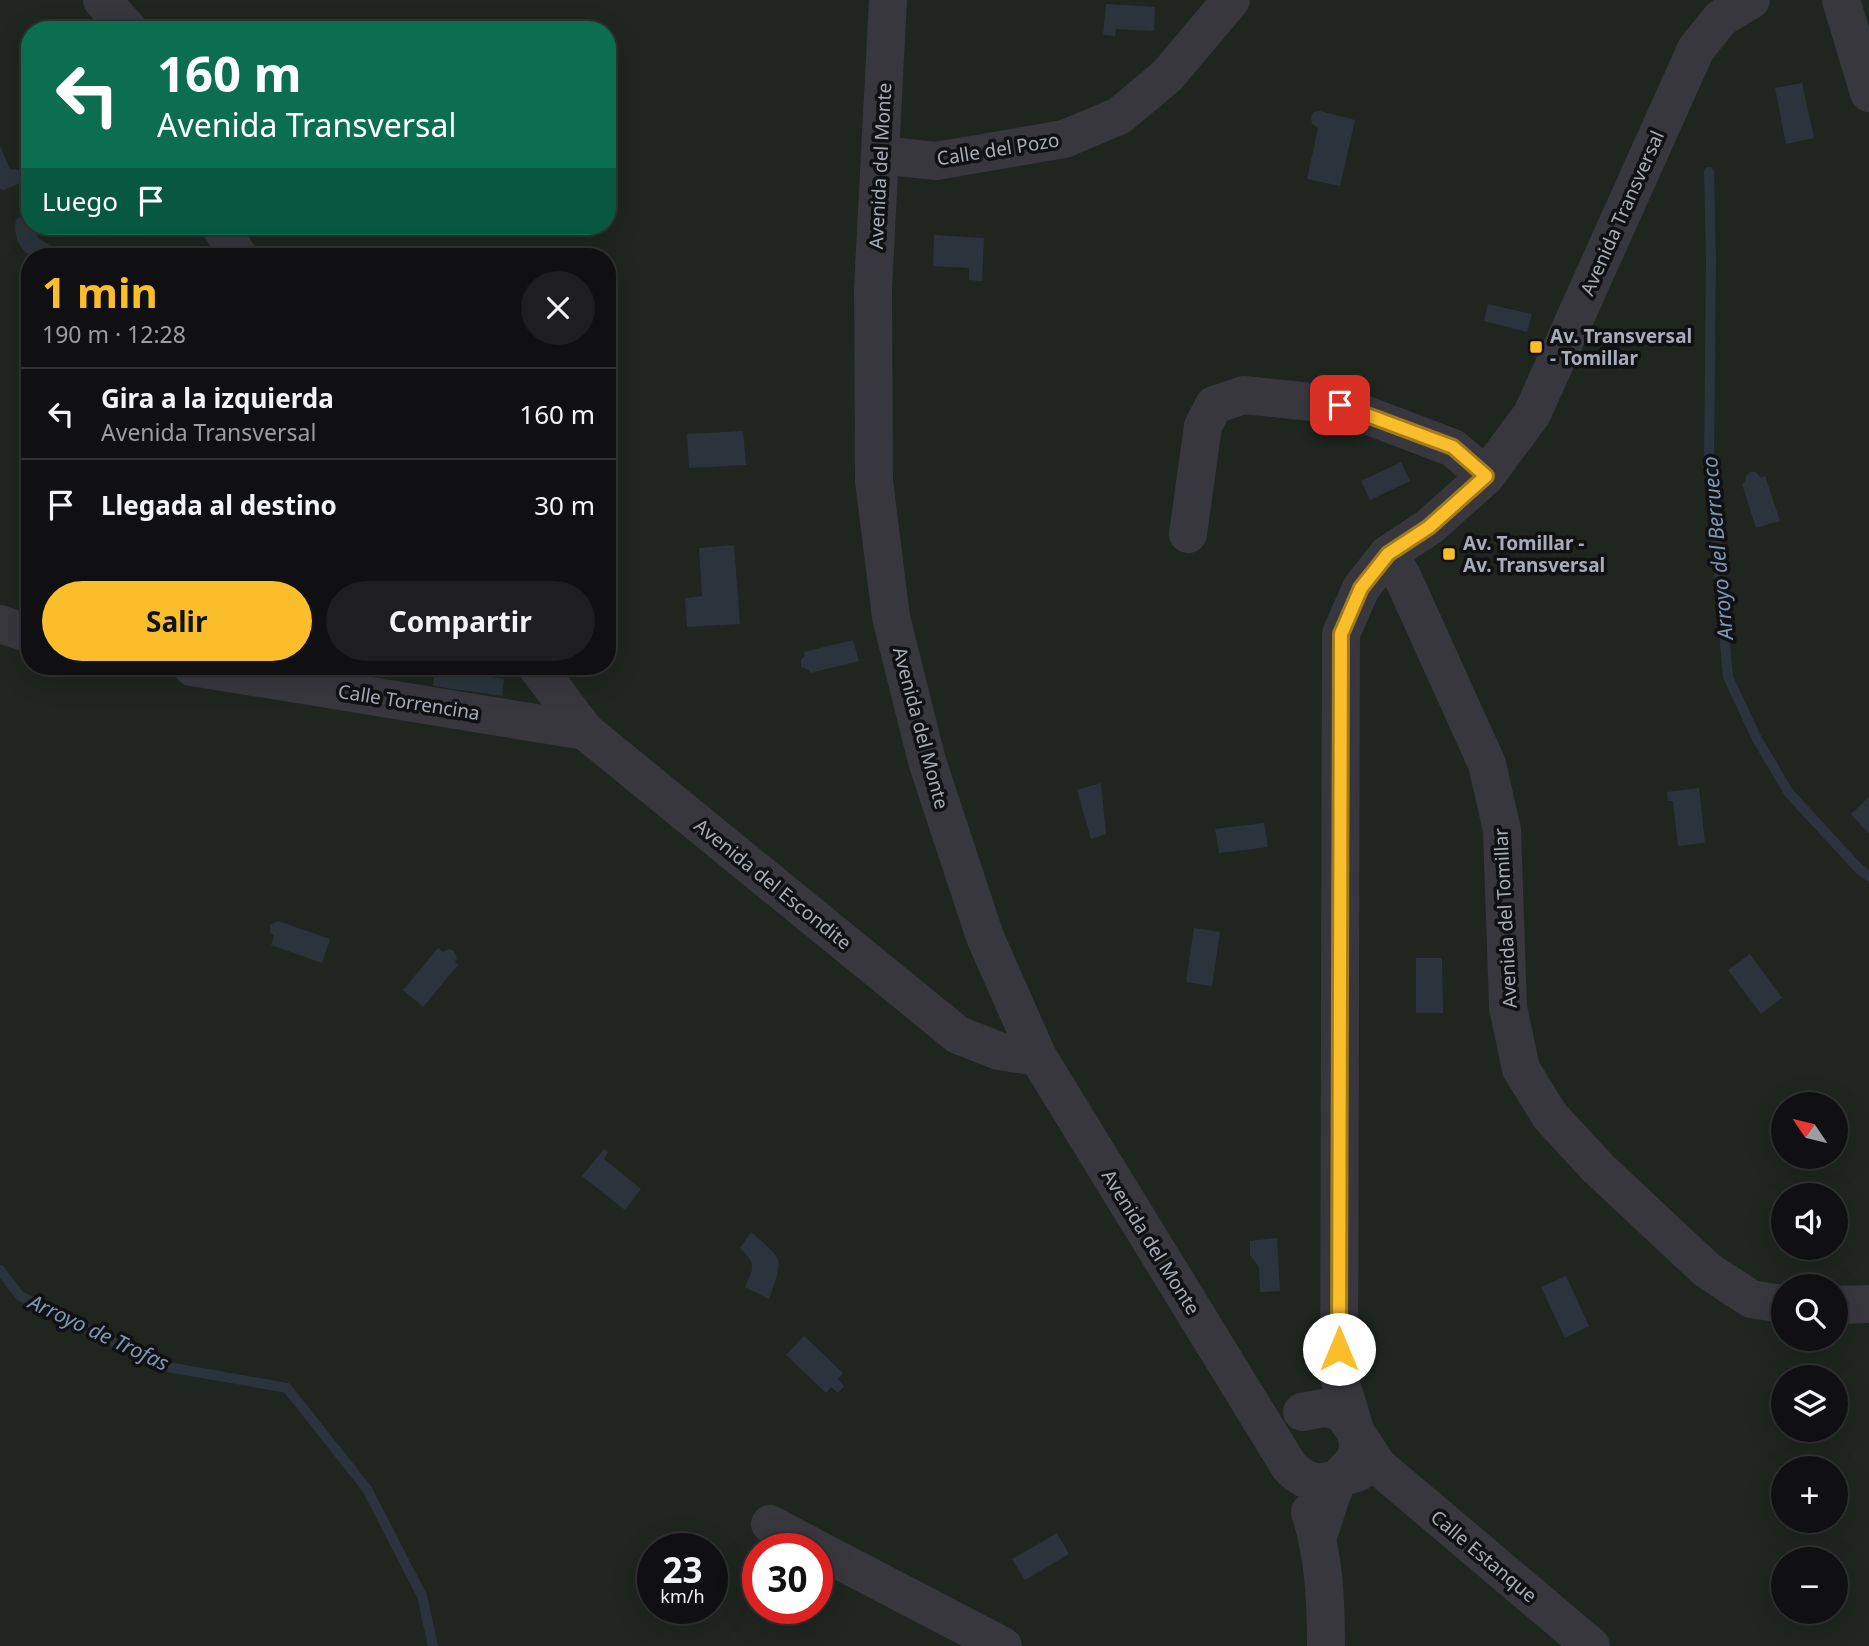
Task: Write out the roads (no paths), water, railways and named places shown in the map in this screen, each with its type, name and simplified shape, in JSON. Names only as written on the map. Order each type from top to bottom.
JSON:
[{"type":"street","points":[[102,0],[120,21]]},
{"type":"street","name":"Avenida del Monte","points":[[888,0],[873,288],[874,481],[891,617],[927,761],[985,937],[1038,1058],[1289,1466]]},
{"type":"street","name":"Calle del Pozo","points":[[880,155],[936,161],[949,159],[1064,139],[1119,116],[1167,76],[1231,0]]},
{"type":"street","name":"Avenida Transversal","points":[[1352,1424],[1339,1377],[1341,634],[1361,588],[1388,554],[1429,527],[1486,476],[1532,414],[1696,49],[1721,18],[1751,0]]},
{"type":"street","points":[[1842,0],[1869,93]]},
{"type":"street","points":[[1188,534],[1203,426],[1214,405],[1244,395],[1340,405],[1453,447],[1486,476]]},
{"type":"street","name":"Avenida del Tomillar","points":[[1388,554],[1402,576],[1487,764],[1502,830],[1508,1007],[1521,1069],[1550,1116],[1598,1168],[1707,1270],[1751,1299],[1771,1302]]},
{"type":"street","points":[[0,624],[21,631]]},
{"type":"street","name":"Calle Torrencina","points":[[241,675],[585,731]]},
{"type":"street","name":"Avenida del Escondite","points":[[543,675],[585,731],[958,1035],[999,1051],[1038,1058]]},
{"type":"street","points":[[1848,1305],[1869,1304]]},
{"type":"street","points":[[1302,1412],[1339,1377]]},
{"type":"street","points":[[1240,1383],[1302,1412],[1324,1408],[1335,1410],[1352,1424],[1357,1436],[1355,1460],[1349,1470],[1339,1478]]},
{"type":"street","name":"Avenida del Monte","points":[[1302,1412],[1286,1430],[1284,1455],[1308,1504],[1318,1536],[1326,1596],[1326,1646]]},
{"type":"street","name":"Calle Estanque","points":[[1352,1424],[1378,1466],[1591,1646]]},
{"type":"street","points":[[1289,1466],[1297,1474],[1318,1483],[1378,1466]]},
{"type":"street","name":"Avenida del Monte","points":[[1318,1536],[1339,1478]]},
{"type":"street","points":[[770,1524],[787,1533]]},
{"type":"street","points":[[833,1557],[1003,1646]]},
{"type":"waterway","name":"Arroyo del Berrueco","points":[[1709,172],[1709,459],[1728,677],[1757,739],[1789,793],[1860,870],[1869,876]]},
{"type":"waterway","name":"Arroyo de Trofas","points":[[0,1270],[20,1296],[162,1366],[287,1388],[367,1489],[422,1596],[433,1646]]},
{"type":"place","name":"Av. Transversal - Tomillar","points":[[1536,347]]},
{"type":"place","name":"Av. Tomillar - Av. Transversal","points":[[1449,554]]}]
